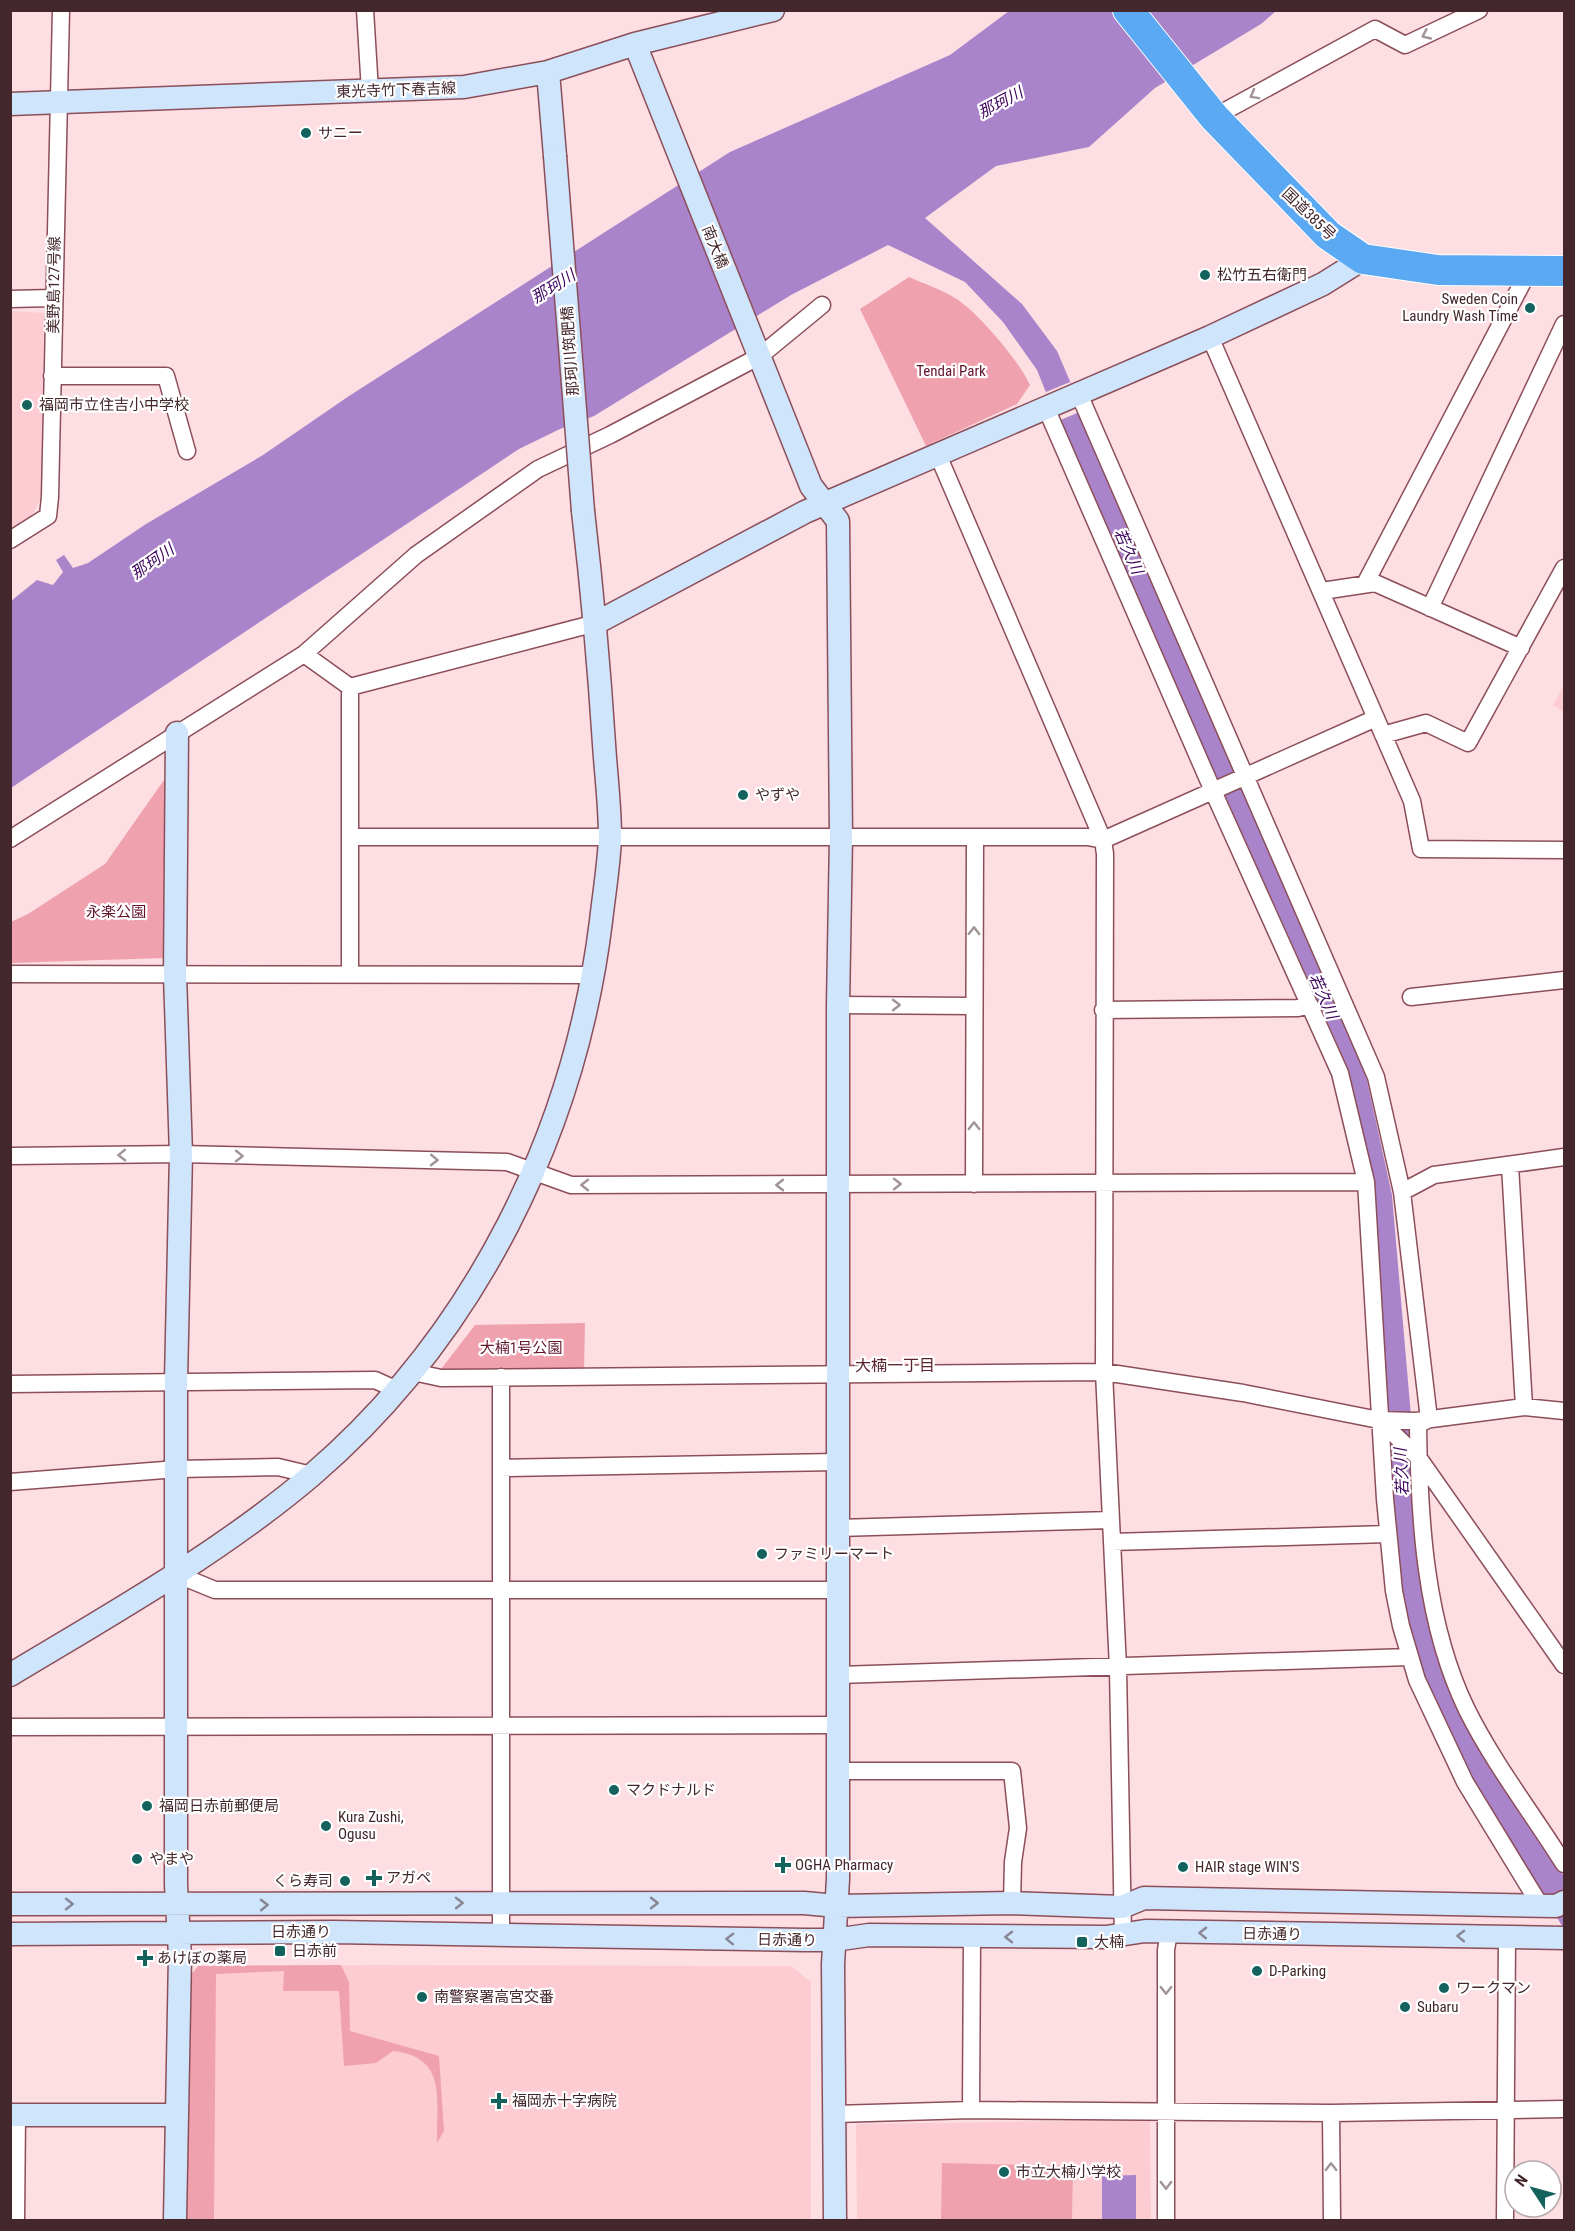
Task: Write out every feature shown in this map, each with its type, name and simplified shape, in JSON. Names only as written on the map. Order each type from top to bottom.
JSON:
[{"type":"highway","name":"国道385号","points":[[1128,10],[1206,107],[1328,235],[1363,259],[1438,270],[1564,271]]},
{"type":"street","name":"美野島127号線","points":[[10,540],[48,516],[50,497],[60,10]]},
{"type":"street","points":[[365,10],[370,91]]},
{"type":"street","name":"東光寺竹下春吉線","points":[[10,105],[464,87],[548,72],[635,44],[773,10]]},
{"type":"street","points":[[1206,107],[1375,29],[1405,45],[1479,10]]},
{"type":"street","name":"南大橋","points":[[635,44],[811,486],[838,521],[841,837],[838,1005],[838,1771],[837,1906],[834,1940],[835,2220]]},
{"type":"street","name":"那珂川筑肥橋","points":[[10,1675],[176,1574],[259,1516],[312,1475],[363,1427],[413,1372],[488,1262],[535,1171],[562,1101],[594,975],[610,836],[596,623],[583,511],[548,72]]},
{"type":"street","points":[[350,687],[596,623],[805,512],[1210,337],[1323,284],[1363,259]]},
{"type":"street","points":[[1365,584],[1528,272]]},
{"type":"street","points":[[10,299],[53,298]]},
{"type":"street","points":[[10,838],[304,654],[416,555],[538,469],[610,435],[756,349],[822,305]]},
{"type":"street","points":[[1430,608],[1564,324]]},
{"type":"street","points":[[1210,337],[1412,801],[1421,849],[1564,850]]},
{"type":"street","points":[[52,376],[166,376],[187,451]]},
{"type":"street","points":[[1078,395],[1247,775],[1376,1077],[1402,1192],[1422,1420],[1418,1425],[1416,1455],[1430,1591],[1435,1618],[1451,1667],[1476,1726],[1564,1864]]},
{"type":"street","points":[[1049,407],[1213,791],[1340,1073],[1366,1182],[1388,1534],[1394,1591],[1409,1656],[1465,1782],[1554,1904]]},
{"type":"street","points":[[938,455],[1103,840],[1105,854],[1104,1372],[1118,1668],[1123,1936]]},
{"type":"street","points":[[1383,735],[1426,723],[1468,743],[1564,568]]},
{"type":"street","points":[[1322,591],[1375,583],[1521,648]]},
{"type":"street","points":[[304,654],[350,687]]},
{"type":"street","points":[[350,687],[350,974]]},
{"type":"street","points":[[350,837],[1088,837],[1103,840],[1376,718]]},
{"type":"street","points":[[175,2220],[180,1932],[177,1904],[176,1574],[176,1381],[181,1154],[175,975],[177,733]]},
{"type":"street","points":[[974,1184],[975,838]]},
{"type":"street","points":[[10,974],[594,975]]},
{"type":"street","points":[[1411,997],[1564,980]]},
{"type":"street","points":[[838,1005],[973,1006]]},
{"type":"street","points":[[1103,1010],[1298,1008],[1310,1005]]},
{"type":"street","points":[[10,1156],[181,1154],[507,1162],[571,1185],[1103,1185],[1366,1182]]},
{"type":"street","points":[[1402,1192],[1434,1175],[1564,1157]]},
{"type":"street","points":[[1510,1165],[1524,1407]]},
{"type":"street","points":[[413,1372],[441,1378],[1104,1372],[1243,1393],[1382,1422],[1422,1420],[1524,1407],[1564,1411]]},
{"type":"street","points":[[501,1377],[499,1903],[501,1935]]},
{"type":"street","points":[[10,1384],[375,1380],[397,1390]]},
{"type":"street","points":[[1382,1422],[1416,1455],[1564,1665]]},
{"type":"street","points":[[501,1468],[838,1462]]},
{"type":"street","points":[[10,1482],[177,1469],[278,1467],[312,1475]]},
{"type":"street","points":[[838,1528],[1111,1520]]},
{"type":"street","points":[[1112,1542],[1388,1534]]},
{"type":"street","points":[[176,1574],[215,1590],[838,1590]]},
{"type":"street","points":[[838,1675],[1118,1668],[1409,1656]]},
{"type":"street","points":[[10,1727],[837,1725]]},
{"type":"street","points":[[838,1771],[1012,1770],[1018,1828],[1013,1862],[1012,1903]]},
{"type":"street","name":"日赤通り","points":[[10,1904],[804,1903],[837,1906],[1012,1903],[1122,1907],[1144,1898],[1554,1904]]},
{"type":"street","name":"日赤通り","points":[[10,1934],[180,1932],[834,1940],[868,1935],[1123,1936],[1145,1931],[1564,1939]]},
{"type":"street","points":[[1166,2220],[1166,1950],[1168,1932]]},
{"type":"street","points":[[971,2110],[972,1936]]},
{"type":"street","points":[[1505,2220],[1507,1937]]},
{"type":"street","points":[[835,2114],[971,2110],[1330,2113],[1564,2109]]},
{"type":"street","points":[[1330,2113],[1332,2220]]},
{"type":"street","points":[[16,2220],[14,2115],[176,2115]]},
{"type":"shaded area","name":"福岡市立住吉小中学校","points":[[11,311],[44,313],[41,497],[32,516],[11,529]]},
{"type":"shaded area","points":[[1564,685],[1564,712],[1553,705]]},
{"type":"shaded area","name":"福岡赤十字病院","points":[[198,1966],[791,1966],[811,1982],[811,2220],[186,2220]]},
{"type":"shaded area","name":"市立大楠小学校","points":[[1150,2120],[1151,2220],[857,2220],[856,2124]]},
{"type":"green space","name":"Tendai Park","points":[[909,277],[950,295],[975,314],[1008,351],[1030,385],[1017,404],[926,446],[860,309]]},
{"type":"green space","name":"永楽公園","points":[[164,780],[164,958],[11,963],[11,922],[28,914],[105,864]]},
{"type":"green space","name":"大楠1号公園","points":[[585,1323],[584,1372],[438,1373],[475,1325]]},
{"type":"green space","points":[[341,1965],[349,1982],[350,2031],[439,2056],[444,2131],[437,2143],[435,2083],[431,2071],[423,2062],[411,2055],[393,2051],[376,2063],[344,2066],[339,1991],[283,1991],[284,1971],[216,1974],[214,2220],[186,2220],[189,1977],[198,1966]]},
{"type":"green space","points":[[942,2163],[1073,2166],[1072,2220],[941,2220]]},
{"type":"water","points":[[1009,11],[1276,11],[1261,24],[1155,88],[1089,147],[996,166],[925,218],[1022,304],[1057,351],[1363,1062],[1392,1195],[1418,1498],[1440,1645],[1564,1877],[1564,1929],[1448,1739],[1404,1626],[1382,1387],[1375,1198],[1348,1068],[1072,457],[1037,370],[1003,322],[965,282],[888,245],[791,295],[594,416],[519,449],[11,788],[11,601],[37,580],[53,585],[63,572],[56,560],[64,555],[73,568],[88,563],[146,524],[263,455],[349,396],[730,152],[950,55]]},
{"type":"water","points":[[1136,2175],[1136,2220],[1102,2220],[1102,2176]]},
{"type":"pier","points":[[1070,382],[1082,411],[1058,421],[1046,392]]},
{"type":"place","name":"サニー","points":[[306,133]]},
{"type":"place","name":"松竹五右衛門","points":[[1205,275]]},
{"type":"place","name":"Sweden Coin Laundry Wash Time","points":[[1530,308]]},
{"type":"place","name":"福岡市立住吉小中学校","points":[[27,405]]},
{"type":"place","name":"やずや","points":[[743,795]]},
{"type":"place","name":"ファミリーマート","points":[[762,1554]]},
{"type":"place","name":"マクドナルド","points":[[614,1790]]},
{"type":"place","name":"福岡日赤前郵便局","points":[[147,1806]]},
{"type":"place","name":"Kura Zushi, Ogusu","points":[[326,1826]]},
{"type":"place","name":"やまや","points":[[137,1859]]},
{"type":"place","name":"OGHA Pharmacy","points":[[783,1865]]},
{"type":"place","name":"HAIR stage WIN'S","points":[[1183,1867]]},
{"type":"place","name":"アガペ","points":[[374,1878]]},
{"type":"place","name":"くら寿司","points":[[345,1881]]},
{"type":"place","name":"大楠","points":[[1082,1942]]},
{"type":"place","name":"日赤前","points":[[280,1951]]},
{"type":"place","name":"あけぼの薬局","points":[[145,1958]]},
{"type":"place","name":"D-Parking","points":[[1257,1971]]},
{"type":"place","name":"ワークマン","points":[[1444,1988]]},
{"type":"place","name":"南警察署高宮交番","points":[[422,1997]]},
{"type":"place","name":"Subaru","points":[[1405,2007]]},
{"type":"place","name":"福岡赤十字病院","points":[[499,2101]]},
{"type":"place","name":"市立大楠小学校","points":[[1004,2172]]},
{"type":"district","name":"大楠一丁目","points":[[895,1365]]},
{"type":"water label","name":"那珂川","points":[[1000,102]]},
{"type":"water label","name":"那珂川","points":[[553,286]]},
{"type":"water label","name":"若久川","points":[[1129,551]]},
{"type":"water label","name":"那珂川","points":[[152,561]]},
{"type":"water label","name":"若久川","points":[[1324,996]]},
{"type":"water label","name":"若久川","points":[[1401,1472]]}]
